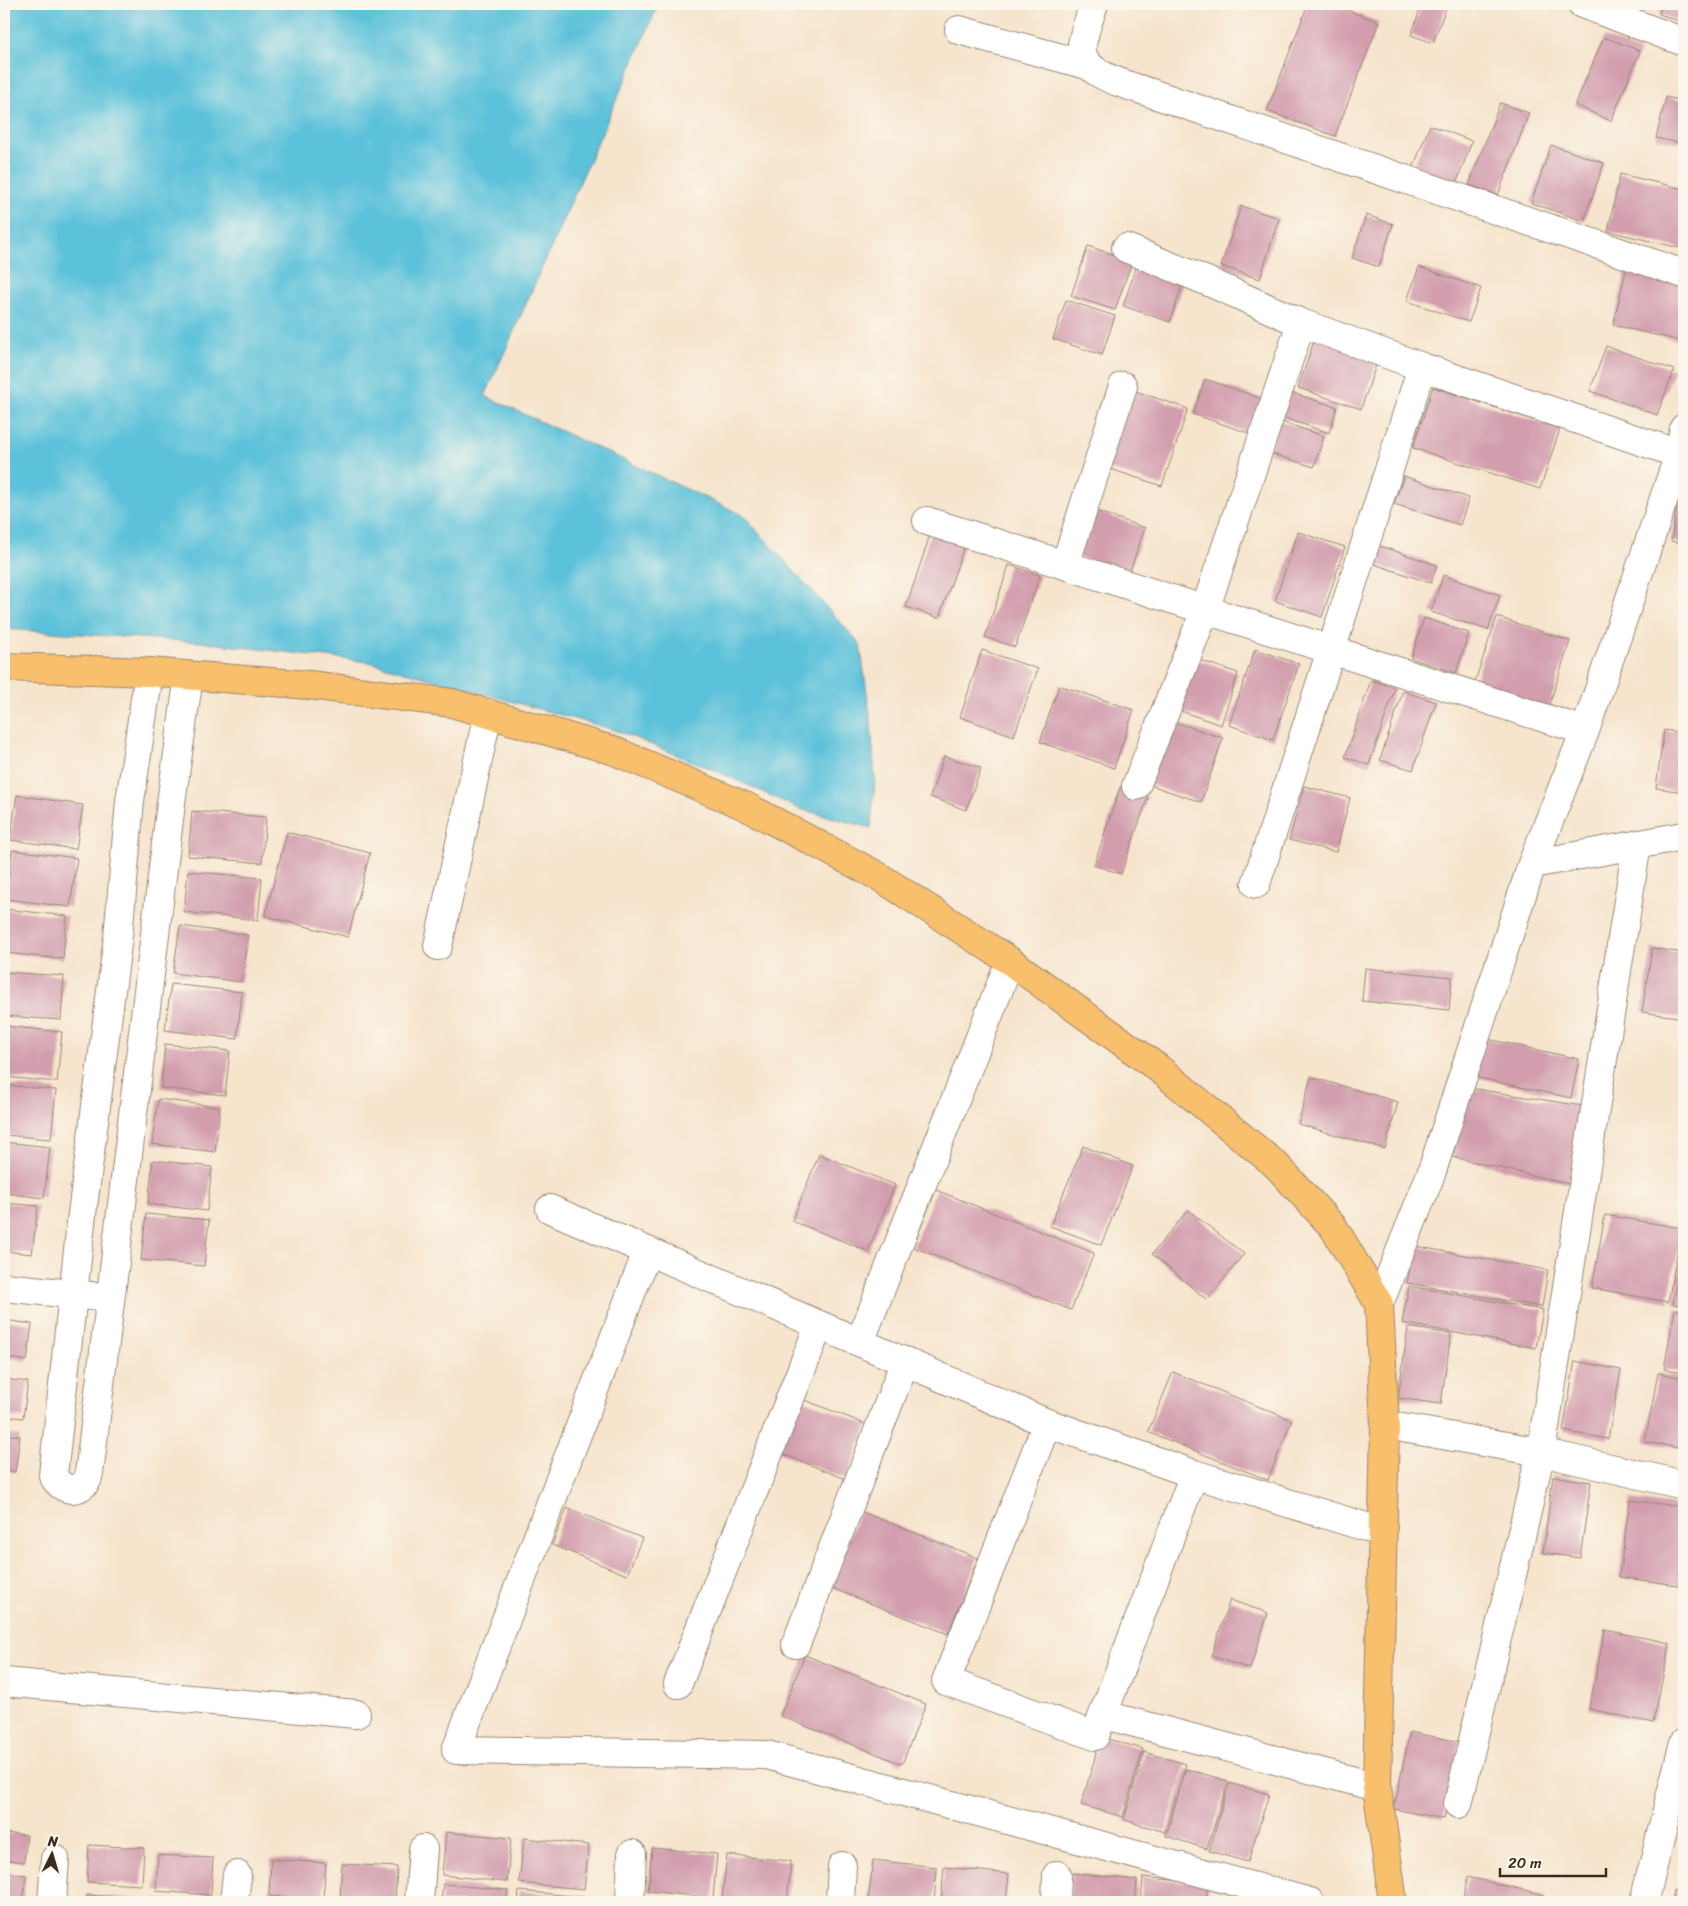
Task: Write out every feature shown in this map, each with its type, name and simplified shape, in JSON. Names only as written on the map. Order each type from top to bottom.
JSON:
[{"type":"main road","points":[[4,666],[149,672],[319,686],[452,703],[612,750],[745,806],[878,876],[1010,961],[1158,1068],[1276,1166],[1334,1228],[1380,1304],[1385,1425],[1377,1787],[1393,1902]]},
{"type":"street","points":[[1087,65],[1082,47],[1094,4]]},
{"type":"street","points":[[1582,4],[1684,42]]},
{"type":"street","points":[[959,30],[1087,65],[1101,75],[1148,92],[1684,274]]},
{"type":"street","points":[[1126,248],[1301,323],[1422,367],[1682,441],[1585,731],[1532,864],[1432,1174],[1380,1304]]},
{"type":"street","points":[[1136,786],[1205,610],[1301,323]]},
{"type":"street","points":[[1256,884],[1422,367]]},
{"type":"street","points":[[1065,565],[1123,386]]},
{"type":"street","points":[[927,521],[1585,731]]},
{"type":"street","points":[[149,672],[130,801],[118,937],[82,1214],[53,1475],[57,1484],[69,1489],[78,1488],[87,1480],[90,1466],[171,803],[189,676]]},
{"type":"street","points":[[438,946],[488,713]]},
{"type":"street","points":[[1532,864],[1684,836]]},
{"type":"street","points":[[1458,1804],[1541,1452],[1637,844]]},
{"type":"street","points":[[860,1342],[1010,961]]},
{"type":"street","points":[[550,1210],[1047,1423],[1194,1474],[1382,1532]]},
{"type":"street","points":[[647,1252],[456,1750],[767,1755],[1310,1902]]},
{"type":"street","points":[[4,1287],[110,1297]]},
{"type":"street","points":[[678,1684],[819,1325]]},
{"type":"street","points":[[796,1644],[905,1361]]},
{"type":"street","points":[[1047,1423],[946,1681],[1096,1736],[1194,1474]]},
{"type":"street","points":[[1385,1425],[1541,1452],[1684,1485]]},
{"type":"street","points":[[4,1682],[356,1714]]},
{"type":"street","points":[[1105,1715],[1377,1787]]},
{"type":"street","points":[[1644,1902],[1684,1742]]},
{"type":"street","points":[[419,1902],[423,1849]]},
{"type":"street","points":[[630,1902],[632,1854]]},
{"type":"street","points":[[52,1902],[55,1859]]},
{"type":"street","points":[[840,1902],[842,1866]]},
{"type":"street","points":[[1056,1902],[1057,1875]]},
{"type":"street","points":[[234,1902],[237,1876]]},
{"type":"water","points":[[4,4],[659,4],[485,396],[743,515],[860,644],[871,721],[875,780],[871,828],[800,809],[712,769],[615,730],[369,662],[201,642],[4,629]]},
{"type":"building","points":[[1308,4],[1331,4],[1379,22],[1335,136],[1267,111]]},
{"type":"building","points":[[1422,4],[1447,5],[1433,43],[1411,35]]},
{"type":"building","points":[[1662,4],[1684,4],[1684,23],[1659,14]]},
{"type":"building","points":[[1604,37],[1640,51],[1611,121],[1575,105]]},
{"type":"building","points":[[1666,97],[1684,101],[1684,144],[1656,138]]},
{"type":"building","points":[[1500,103],[1529,113],[1498,195],[1469,185]]},
{"type":"building","points":[[1430,125],[1472,141],[1456,184],[1413,168]]},
{"type":"building","points":[[1551,145],[1604,163],[1584,221],[1531,203]]},
{"type":"building","points":[[1620,174],[1684,189],[1684,249],[1608,231]]},
{"type":"building","points":[[1241,206],[1279,218],[1260,279],[1221,266]]},
{"type":"building","points":[[1366,215],[1393,224],[1379,267],[1352,258]]},
{"type":"building","points":[[1088,246],[1132,261],[1115,310],[1071,296]]},
{"type":"building","points":[[1138,262],[1185,277],[1170,322],[1123,306]]},
{"type":"building","points":[[1627,266],[1684,279],[1684,326],[1681,341],[1613,325]]},
{"type":"building","points":[[1419,267],[1481,288],[1469,322],[1407,301]]},
{"type":"building","points":[[1066,300],[1115,316],[1102,355],[1053,339]]},
{"type":"building","points":[[1315,338],[1378,359],[1361,409],[1298,388]]},
{"type":"building","points":[[1606,346],[1674,370],[1657,415],[1590,391]]},
{"type":"building","points":[[1205,379],[1266,400],[1254,435],[1193,414]]},
{"type":"building","points":[[1433,387],[1560,429],[1540,489],[1413,448]]},
{"type":"building","points":[[1133,390],[1188,409],[1162,486],[1107,468]]},
{"type":"building","points":[[1289,392],[1337,407],[1329,433],[1281,417]]},
{"type":"building","points":[[1279,421],[1324,436],[1314,467],[1269,453]]},
{"type":"building","points":[[1404,476],[1469,498],[1460,525],[1394,504]]},
{"type":"building","points":[[1679,493],[1684,493],[1684,544],[1671,541]]},
{"type":"building","points":[[1093,510],[1145,528],[1129,574],[1077,556]]},
{"type":"building","points":[[931,532],[965,544],[939,618],[906,607]]},
{"type":"building","points":[[1298,532],[1345,547],[1322,617],[1275,601]]},
{"type":"building","points":[[1377,545],[1437,565],[1431,583],[1371,563]]},
{"type":"building","points":[[1009,565],[1040,575],[1015,647],[985,637]]},
{"type":"building","points":[[1443,575],[1500,595],[1488,630],[1431,612]]},
{"type":"building","points":[[1497,617],[1570,641],[1548,709],[1474,684]]},
{"type":"building","points":[[1424,618],[1469,633],[1456,673],[1411,658]]},
{"type":"building","points":[[1255,649],[1299,664],[1273,740],[1229,725]]},
{"type":"building","points":[[982,650],[1038,669],[1014,736],[960,717]]},
{"type":"building","points":[[1193,658],[1238,673],[1221,725],[1175,709]]},
{"type":"building","points":[[1371,680],[1395,688],[1369,765],[1345,757]]},
{"type":"building","points":[[1059,685],[1134,710],[1114,768],[1040,742]]},
{"type":"building","points":[[1403,691],[1436,702],[1413,770],[1380,760]]},
{"type":"building","points":[[1169,720],[1223,738],[1201,802],[1147,784]]},
{"type":"building","points":[[1664,730],[1684,733],[1684,792],[1656,788]]},
{"type":"building","points":[[944,756],[981,768],[966,810],[930,797]]},
{"type":"building","points":[[1304,786],[1350,798],[1336,852],[1289,840]]},
{"type":"building","points":[[1120,787],[1148,797],[1121,874],[1094,865]]},
{"type":"building","points":[[17,795],[83,805],[76,849],[10,840]]},
{"type":"building","points":[[192,811],[266,817],[262,863],[188,856]]},
{"type":"building","points":[[287,832],[370,853],[348,937],[265,916]]},
{"type":"building","points":[[12,850],[77,858],[70,907],[6,899]]},
{"type":"building","points":[[188,871],[262,878],[258,920],[184,912]]},
{"type":"building","points":[[4,909],[67,916],[63,959],[4,953]]},
{"type":"building","points":[[180,926],[248,935],[241,982],[173,973]]},
{"type":"building","points":[[1652,948],[1684,953],[1684,1018],[1642,1012]]},
{"type":"building","points":[[1365,968],[1452,977],[1449,1010],[1362,1001]]},
{"type":"building","points":[[4,972],[64,976],[61,1020],[4,1016]]},
{"type":"building","points":[[171,984],[242,992],[237,1039],[165,1030]]},
{"type":"building","points":[[4,1026],[62,1032],[57,1082],[4,1077]]},
{"type":"building","points":[[1478,1037],[1579,1059],[1571,1098],[1469,1076]]},
{"type":"building","points":[[165,1044],[230,1051],[225,1095],[161,1088]]},
{"type":"building","points":[[1311,1077],[1398,1102],[1385,1149],[1298,1124]]},
{"type":"building","points":[[4,1085],[56,1090],[51,1139],[4,1135]]},
{"type":"building","points":[[1469,1088],[1583,1106],[1569,1184],[1453,1157]]},
{"type":"building","points":[[158,1099],[220,1107],[215,1152],[152,1144]]},
{"type":"building","points":[[4,1142],[50,1147],[44,1198],[4,1193]]},
{"type":"building","points":[[1083,1146],[1133,1166],[1101,1245],[1050,1226]]},
{"type":"building","points":[[819,1154],[895,1185],[868,1251],[792,1221]]},
{"type":"building","points":[[153,1160],[212,1167],[207,1211],[148,1204]]},
{"type":"building","points":[[936,1190],[1094,1253],[1071,1310],[913,1247]]},
{"type":"building","points":[[4,1203],[38,1206],[32,1254],[4,1251]]},
{"type":"building","points":[[1188,1210],[1244,1254],[1207,1300],[1152,1254]]},
{"type":"building","points":[[146,1214],[209,1220],[204,1266],[141,1260]]},
{"type":"building","points":[[1605,1215],[1682,1228],[1668,1302],[1592,1288]]},
{"type":"building","points":[[1414,1246],[1548,1270],[1542,1307],[1407,1283]]},
{"type":"building","points":[[1684,1248],[1684,1306],[1673,1304]]},
{"type":"building","points":[[1409,1286],[1543,1310],[1536,1348],[1402,1323]]},
{"type":"building","points":[[1675,1309],[1684,1311],[1684,1372],[1664,1369]]},
{"type":"building","points":[[4,1320],[32,1324],[27,1361],[4,1357]]},
{"type":"building","points":[[1408,1327],[1451,1334],[1441,1404],[1398,1398]]},
{"type":"building","points":[[1575,1361],[1621,1370],[1608,1439],[1563,1431]]},
{"type":"building","points":[[1173,1372],[1292,1420],[1268,1480],[1148,1432]]},
{"type":"building","points":[[1658,1373],[1684,1378],[1684,1449],[1645,1442]]},
{"type":"building","points":[[4,1379],[28,1382],[23,1418],[4,1416]]},
{"type":"building","points":[[792,1395],[868,1425],[846,1479],[770,1449]]},
{"type":"building","points":[[4,1434],[20,1436],[15,1472],[4,1471]]},
{"type":"building","points":[[1553,1476],[1591,1482],[1580,1558],[1543,1553]]},
{"type":"building","points":[[1630,1500],[1684,1507],[1684,1586],[1619,1577]]},
{"type":"building","points":[[567,1508],[642,1538],[627,1575],[552,1545]]},
{"type":"building","points":[[860,1511],[978,1558],[948,1634],[829,1587]]},
{"type":"building","points":[[1230,1600],[1268,1613],[1250,1669],[1211,1656]]},
{"type":"building","points":[[1605,1630],[1670,1643],[1653,1723],[1589,1709]]},
{"type":"building","points":[[805,1655],[926,1704],[902,1764],[780,1716]]},
{"type":"building","points":[[1410,1732],[1460,1742],[1444,1819],[1394,1809]]},
{"type":"building","points":[[1101,1737],[1143,1749],[1123,1817],[1081,1805]]},
{"type":"building","points":[[1144,1752],[1186,1764],[1165,1832],[1124,1820]]},
{"type":"building","points":[[1186,1769],[1228,1781],[1207,1849],[1166,1836]]},
{"type":"building","points":[[1229,1783],[1269,1794],[1248,1862],[1209,1851]]},
{"type":"building","points":[[446,1832],[511,1838],[507,1882],[442,1875]]},
{"type":"building","points":[[4,1833],[27,1835],[24,1862],[4,1860]]},
{"type":"building","points":[[524,1838],[589,1845],[584,1889],[519,1883]]},
{"type":"building","points":[[89,1845],[144,1848],[142,1885],[87,1882]]},
{"type":"building","points":[[652,1848],[717,1854],[713,1898],[648,1891]]},
{"type":"building","points":[[158,1855],[213,1858],[211,1895],[156,1891]]},
{"type":"building","points":[[727,1855],[791,1861],[787,1902],[722,1899]]},
{"type":"building","points":[[271,1859],[326,1863],[323,1899],[269,1896]]},
{"type":"building","points":[[873,1860],[937,1867],[934,1902],[868,1902]]},
{"type":"building","points":[[342,1864],[397,1867],[395,1902],[340,1901]]},
{"type":"building","points":[[944,1867],[1009,1874],[1006,1902],[941,1902]]},
{"type":"building","points":[[4,1872],[26,1875],[23,1902],[4,1900]]},
{"type":"building","points":[[1072,1873],[1137,1880],[1135,1902],[1069,1902]]},
{"type":"building","points":[[1143,1877],[1208,1884],[1206,1902],[1141,1902]]},
{"type":"building","points":[[1468,1877],[1545,1895],[1543,1902],[1462,1902]]},
{"type":"building","points":[[443,1884],[508,1890],[506,1902],[441,1902]]},
{"type":"building","points":[[1674,1890],[1684,1892],[1684,1902],[1672,1902]]},
{"type":"building","points":[[519,1891],[584,1897],[584,1902],[518,1902]]},
{"type":"building","points":[[87,1895],[141,1899],[141,1902],[86,1902]]},
{"type":"building","points":[[648,1898],[676,1901],[676,1902],[648,1902]]},
{"type":"building","points":[[153,1899],[179,1901],[179,1902],[153,1902]]}]
